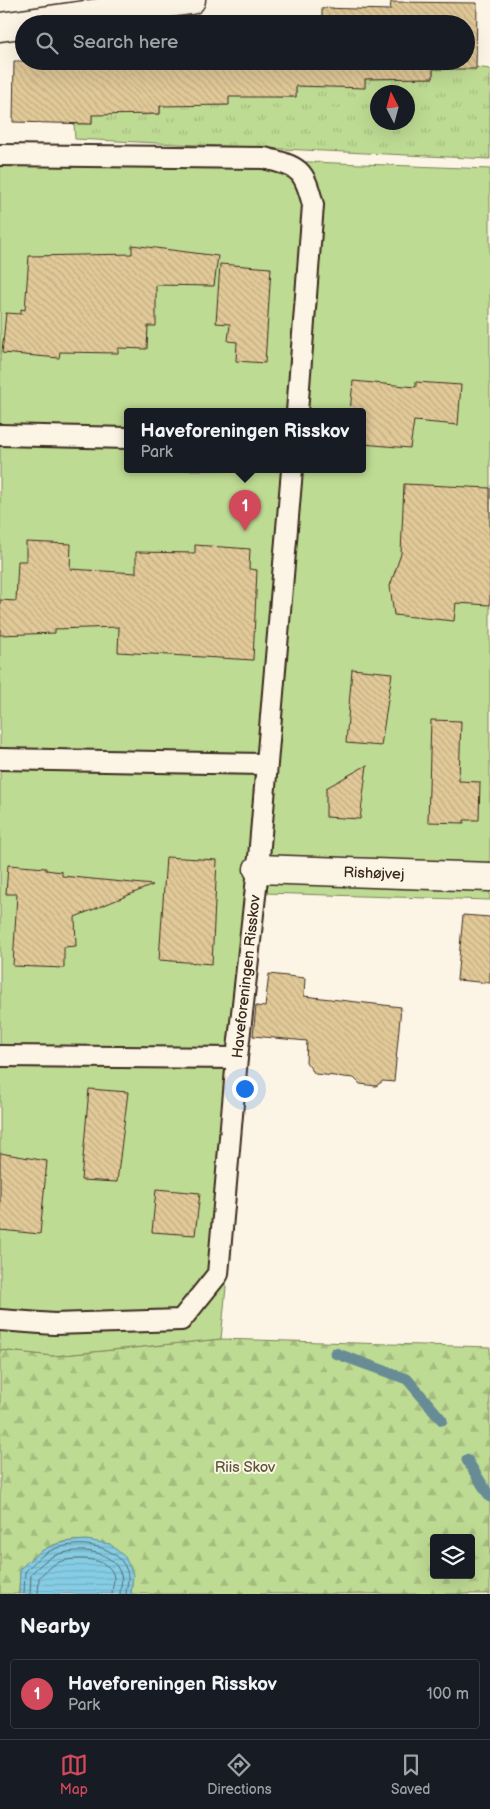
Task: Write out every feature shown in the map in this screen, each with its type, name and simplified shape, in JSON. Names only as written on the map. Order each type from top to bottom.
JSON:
[{"type":"street","points":[[85,15],[191,0]]},
{"type":"street","points":[[0,27],[15,25]]},
{"type":"street","name":"Rishøjvej","points":[[258,869],[490,877]]},
{"type":"lane","points":[[0,156],[264,158],[292,165],[307,181],[313,205],[297,408]]},
{"type":"lane","points":[[0,435],[124,438]]},
{"type":"lane","name":"Haveforeningen Risskov","points":[[0,1320],[54,1324],[181,1320],[218,1274],[237,1058],[258,869],[265,764],[292,473]]},
{"type":"lane","points":[[0,759],[265,764]]},
{"type":"lane","points":[[0,1056],[237,1058]]},
{"type":"green space","points":[[475,67],[490,69],[490,159],[75,139],[74,124],[92,124],[92,105],[142,115],[160,114],[161,96],[211,105],[228,105],[228,87],[278,97],[296,97],[296,78],[370,70],[414,78],[433,78],[433,70],[475,70]]},
{"type":"green space","points":[[0,150],[490,169],[490,900],[264,893],[221,1339],[53,1356],[0,1350]]},
{"type":"green space","name":"Riis Skov","points":[[221,1339],[490,1347],[490,1594],[131,1594],[133,1574],[110,1544],[72,1541],[51,1546],[20,1569],[19,1594],[0,1594],[0,1350],[53,1356]]},
{"type":"water","points":[[86,1540],[110,1544],[125,1557],[133,1574],[131,1594],[19,1594],[20,1569],[35,1555],[57,1544]]},
{"type":"building","points":[[391,2],[477,3],[476,69],[475,15],[322,15],[322,8],[390,10]]},
{"type":"building","points":[[14,61],[15,70],[433,70],[433,78],[365,79],[365,88],[296,86],[296,97],[229,97],[229,105],[160,106],[160,114],[92,115],[92,124],[13,122]]},
{"type":"building","points":[[132,245],[218,256],[214,286],[156,285],[156,326],[148,326],[147,349],[118,348],[118,353],[60,352],[59,358],[2,353],[6,313],[21,314],[21,309],[25,310],[29,256],[132,254]]},
{"type":"building","points":[[220,264],[271,268],[265,363],[236,361],[237,342],[228,341],[230,324],[216,323]]},
{"type":"building","points":[[353,381],[416,387],[416,382],[461,385],[458,425],[414,421],[410,448],[366,444],[366,408],[350,408]]},
{"type":"building","points":[[404,484],[490,488],[490,605],[456,603],[454,621],[394,615],[390,586],[401,554]]},
{"type":"building","points":[[26,542],[71,544],[70,569],[136,573],[136,552],[195,553],[195,545],[250,549],[249,569],[257,570],[253,660],[118,652],[119,627],[55,629],[55,633],[0,635],[0,600],[16,601],[18,561],[26,561]]},
{"type":"building","points":[[352,669],[392,673],[381,746],[346,743]]},
{"type":"building","points":[[431,720],[461,721],[459,781],[480,782],[479,820],[464,820],[464,823],[428,822]]},
{"type":"building","points":[[367,765],[360,819],[326,817],[326,788]]},
{"type":"building","points":[[166,857],[217,860],[212,964],[159,960]]},
{"type":"building","points":[[8,865],[46,868],[46,870],[62,872],[62,876],[153,885],[75,917],[76,946],[64,947],[64,968],[13,966],[17,894],[6,894]]},
{"type":"building","points":[[463,915],[490,917],[490,983],[457,980]]},
{"type":"building","points":[[269,974],[305,978],[304,996],[401,1007],[394,1082],[383,1081],[376,1086],[360,1084],[354,1078],[315,1074],[306,1062],[307,1041],[253,1036],[256,1006],[265,1007]]},
{"type":"building","points":[[89,1089],[128,1092],[117,1182],[81,1180]]},
{"type":"building","points":[[0,1153],[47,1161],[40,1234],[0,1230]]},
{"type":"building","points":[[156,1189],[200,1193],[195,1235],[152,1232]]},
{"type":"waterway","points":[[335,1353],[407,1379],[442,1420]]},
{"type":"waterway","points":[[467,1460],[490,1497]]},
{"type":"place","name":"Haveforeningen Risskov","points":[[245,531]]}]
